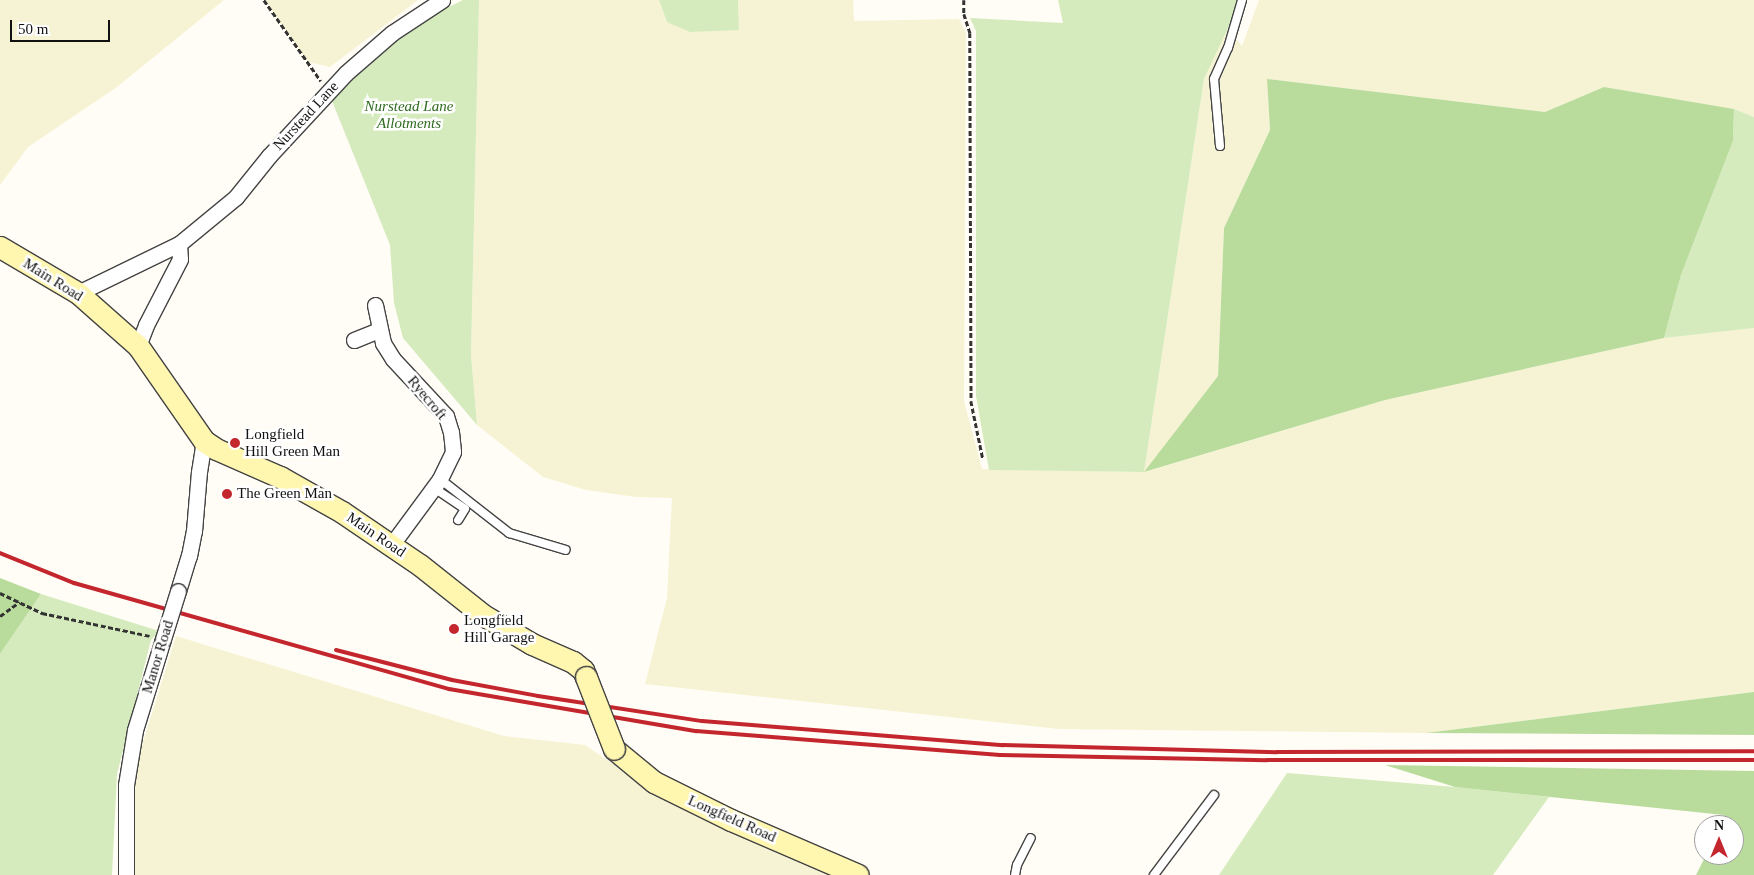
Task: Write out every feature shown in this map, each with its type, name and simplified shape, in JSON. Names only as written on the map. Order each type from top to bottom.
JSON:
[{"type":"main road","name":"Main Road","points":[[0,247],[78,293],[138,346],[204,441],[216,449],[280,477],[342,512],[392,544],[483,615],[532,644],[573,662],[583,670],[614,749]]},
{"type":"main road","name":"Longfield Road","points":[[614,749],[654,782],[731,820],[858,875]]},
{"type":"street","name":"Nurstead Lane","points":[[78,293],[180,244],[236,197],[269,156],[328,91],[392,33],[442,0]]},
{"type":"street","points":[[138,346],[146,325],[180,258],[180,244]]},
{"type":"street","name":"Ryecroft","points":[[374,305],[379,330],[393,359],[446,416],[451,432],[453,452],[437,483],[392,544]]},
{"type":"street","points":[[354,340],[379,330]]},
{"type":"street","name":"Manor Road","points":[[126,875],[126,785],[135,730],[189,556],[194,531],[199,472],[204,441]]},
{"type":"lane","points":[[1220,146],[1214,79],[1228,48],[1242,0]]},
{"type":"lane","points":[[437,483],[465,509],[458,520]]},
{"type":"lane","points":[[437,483],[509,533],[566,550]]},
{"type":"lane","points":[[1154,875],[1214,795]]},
{"type":"lane","points":[[1015,875],[1016,865],[1031,838]]},
{"type":"path","points":[[264,0],[328,91]]},
{"type":"path","points":[[964,0],[964,14],[970,33],[971,401],[983,460]]},
{"type":"path","points":[[0,593],[42,613],[164,639]]},
{"type":"path","points":[[0,616],[20,602]]},
{"type":"shaded area","points":[[0,0],[224,0],[117,87],[28,147],[0,185]]},
{"type":"shaded area","points":[[264,0],[418,0],[330,67],[308,62]]},
{"type":"shaded area","points":[[479,0],[659,0],[667,22],[739,30],[738,0],[853,0],[854,21],[959,19],[966,33],[964,401],[982,469],[1144,472],[1204,79],[1227,28],[1242,46],[1259,0],[1754,0],[1754,117],[1734,109],[1604,87],[1545,112],[1267,79],[1270,130],[1224,228],[1218,376],[1145,472],[1385,400],[1664,338],[1754,328],[1754,692],[1426,733],[1059,729],[645,684],[667,598],[672,498],[636,497],[586,490],[543,477],[477,425],[471,355]]},
{"type":"shaded area","points":[[176,636],[504,736],[585,745],[671,803],[835,875],[132,875],[135,830],[132,794],[134,771]]},
{"type":"green space","name":"Nurstead Lane Allotments","points":[[463,0],[479,0],[471,355],[477,425],[403,338],[394,303],[390,245],[332,101],[356,71],[385,47],[427,18]]},
{"type":"green space","points":[[659,0],[738,0],[739,30],[690,32],[667,22]]},
{"type":"green space","points":[[1058,0],[1241,0],[1204,79],[1144,472],[989,470],[976,396],[976,31],[970,18],[1063,23]]},
{"type":"green space","points":[[1267,79],[1545,112],[1604,87],[1734,109],[1733,141],[1681,275],[1664,338],[1385,400],[1144,472],[1218,376],[1224,228],[1270,130]]},
{"type":"green space","points":[[1734,109],[1754,117],[1754,328],[1664,338],[1681,275],[1733,141]]},
{"type":"green space","points":[[0,578],[41,594],[0,654]]},
{"type":"green space","points":[[41,594],[159,631],[151,640],[117,774],[112,875],[0,875],[0,654]]},
{"type":"green space","points":[[1754,692],[1754,735],[1426,733]]},
{"type":"green space","points":[[1385,765],[1754,771],[1754,875],[1696,875],[1701,865],[1744,865],[1744,815],[1724,815],[1455,787]]},
{"type":"green space","points":[[1287,773],[1549,797],[1493,875],[1219,875]]},
{"type":"railway","points":[[0,553],[74,583],[449,689],[696,731],[1000,755],[1267,760],[1754,760]]},
{"type":"railway","points":[[336,650],[452,680],[538,696],[702,721],[1003,745],[1277,752],[1754,751]]},
{"type":"place","name":"Longfield Hill Green Man","points":[[235,443]]},
{"type":"place","name":"The Green Man","points":[[227,494]]},
{"type":"place","name":"Longfield Hill Garage","points":[[454,629]]}]
